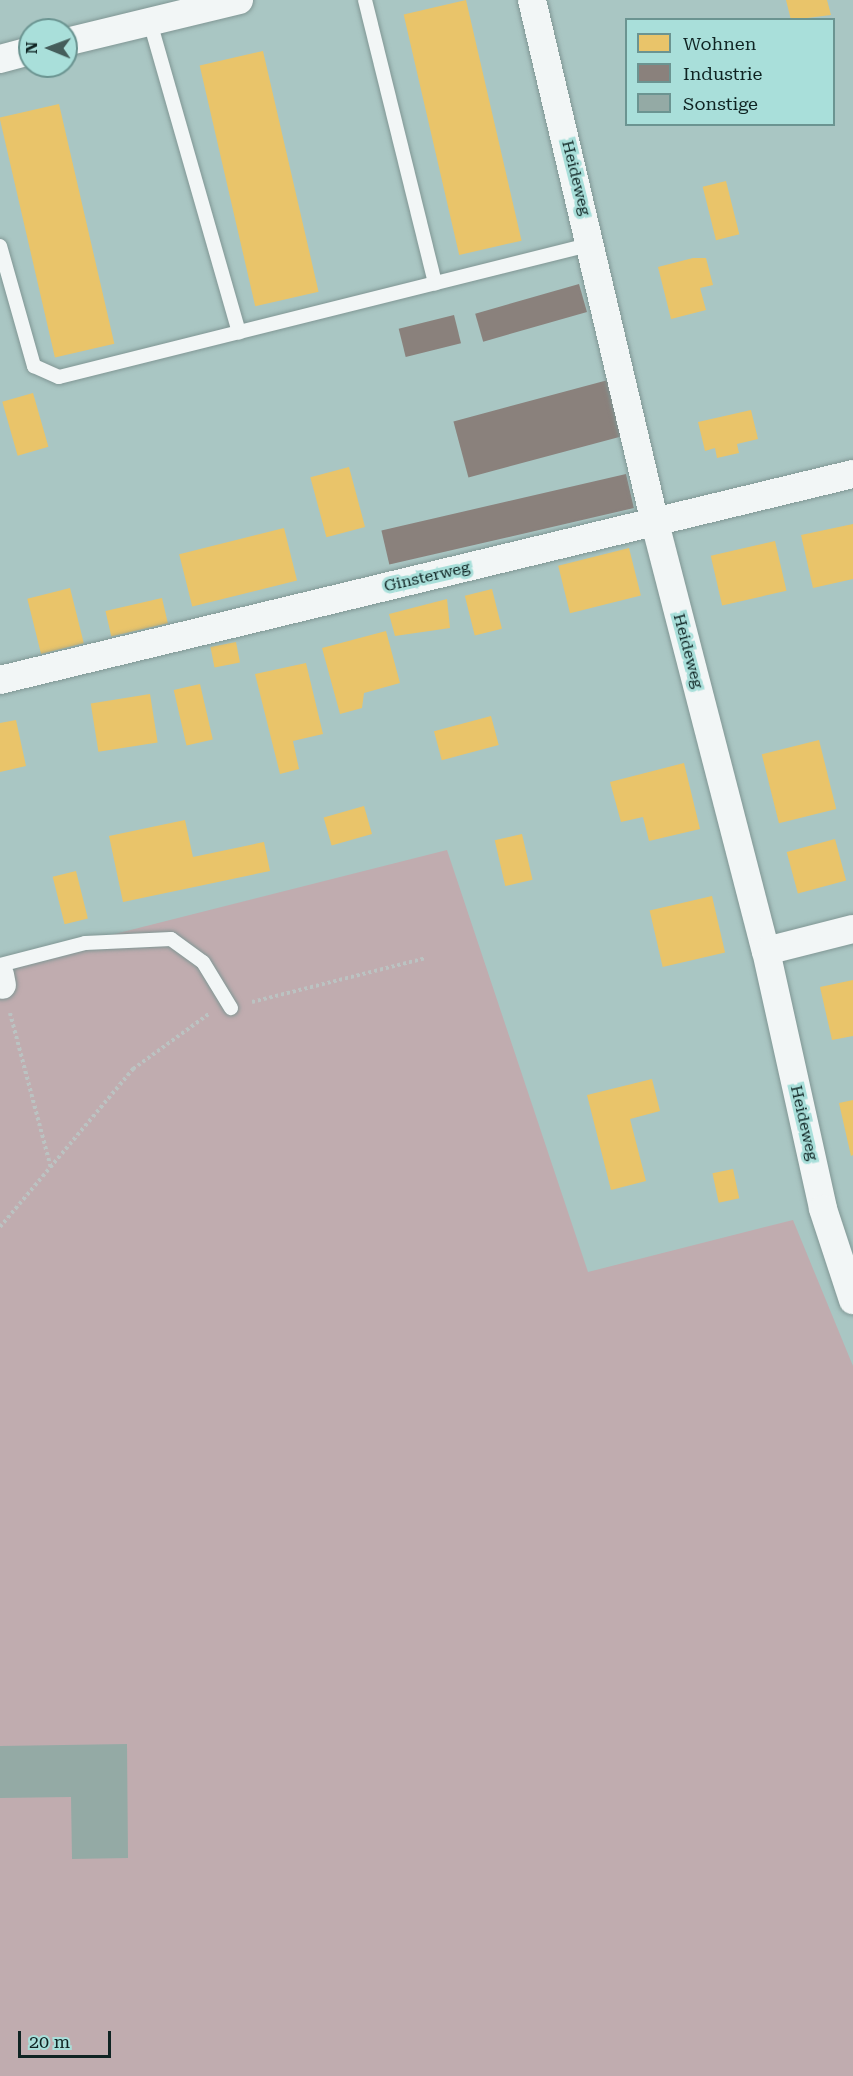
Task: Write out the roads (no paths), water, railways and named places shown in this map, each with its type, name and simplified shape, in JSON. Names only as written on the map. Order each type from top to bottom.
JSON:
[{"type":"street","points":[[78,39],[239,0]]},
{"type":"street","name":"Heideweg","points":[[532,0],[592,244],[655,523],[766,951],[823,1209],[853,1300]]},
{"type":"street","points":[[0,58],[18,54]]},
{"type":"street","name":"Ginsterweg","points":[[0,680],[853,474]]},
{"type":"street","points":[[766,951],[853,929]]},
{"type":"lane","points":[[365,0],[435,283]]},
{"type":"lane","points":[[150,22],[239,333]]},
{"type":"lane","points":[[0,246],[34,366],[42,374],[59,377],[592,244]]},
{"type":"lane","points":[[1,975],[85,943],[171,939],[203,962],[231,1008]]}]
